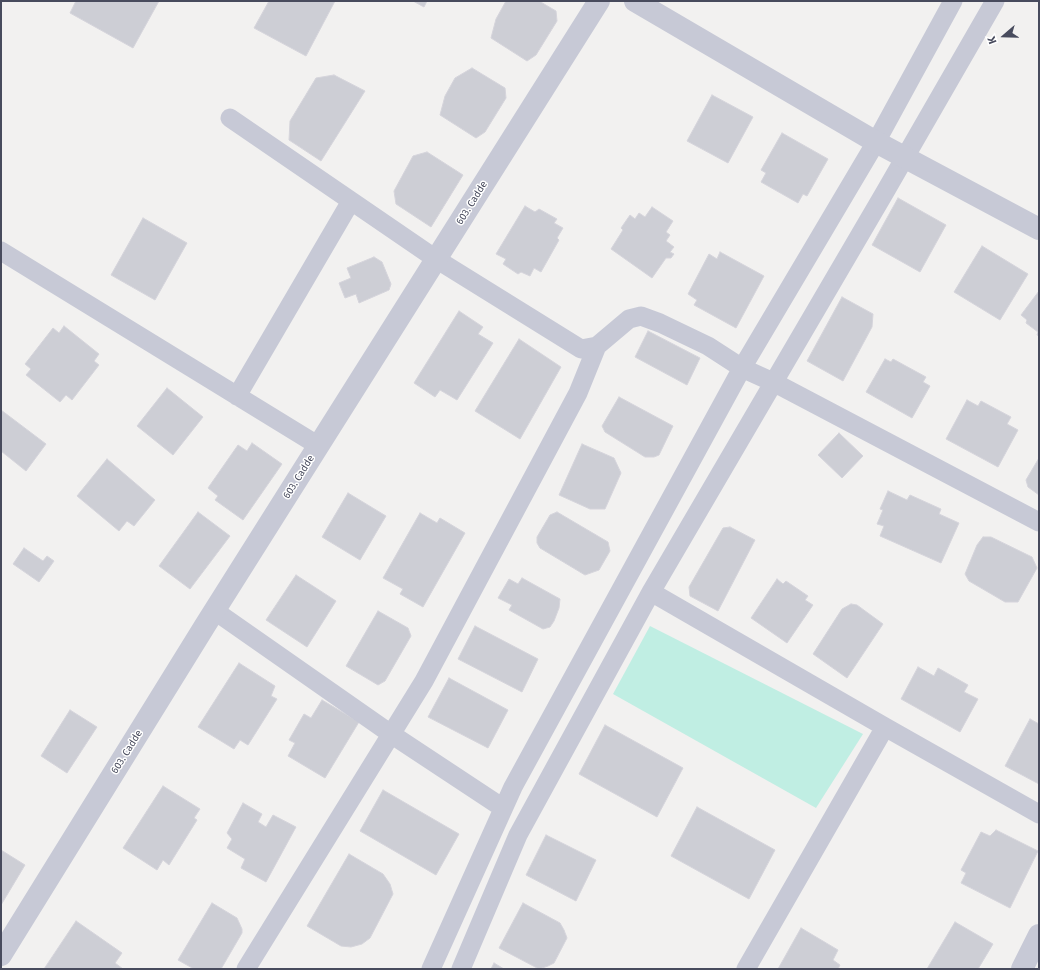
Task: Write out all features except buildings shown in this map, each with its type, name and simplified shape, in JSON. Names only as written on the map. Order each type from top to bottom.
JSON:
[{"type":"street","name":"603. Cadde","points":[[1,955],[214,611],[599,1]]},
{"type":"street","points":[[635,1],[876,142],[905,156],[1039,229]]},
{"type":"street","points":[[431,969],[516,780],[742,368],[876,142],[954,1]]},
{"type":"street","points":[[461,969],[518,835],[651,592],[775,383],[995,1]]},
{"type":"street","points":[[230,118],[436,259],[581,349],[597,346]]},
{"type":"street","points":[[237,396],[351,201]]},
{"type":"street","points":[[1,251],[318,446]]},
{"type":"street","points":[[246,969],[424,681],[574,400],[597,346],[629,320],[642,316],[708,346],[742,368],[775,383],[1039,522]]},
{"type":"street","points":[[651,592],[885,728],[1039,814]]},
{"type":"street","points":[[214,611],[391,734],[503,808]]},
{"type":"street","points":[[746,969],[885,728]]},
{"type":"street","points":[[1022,969],[1039,935]]},
{"type":"green space","points":[[650,626],[863,734],[816,808],[613,694]]}]
